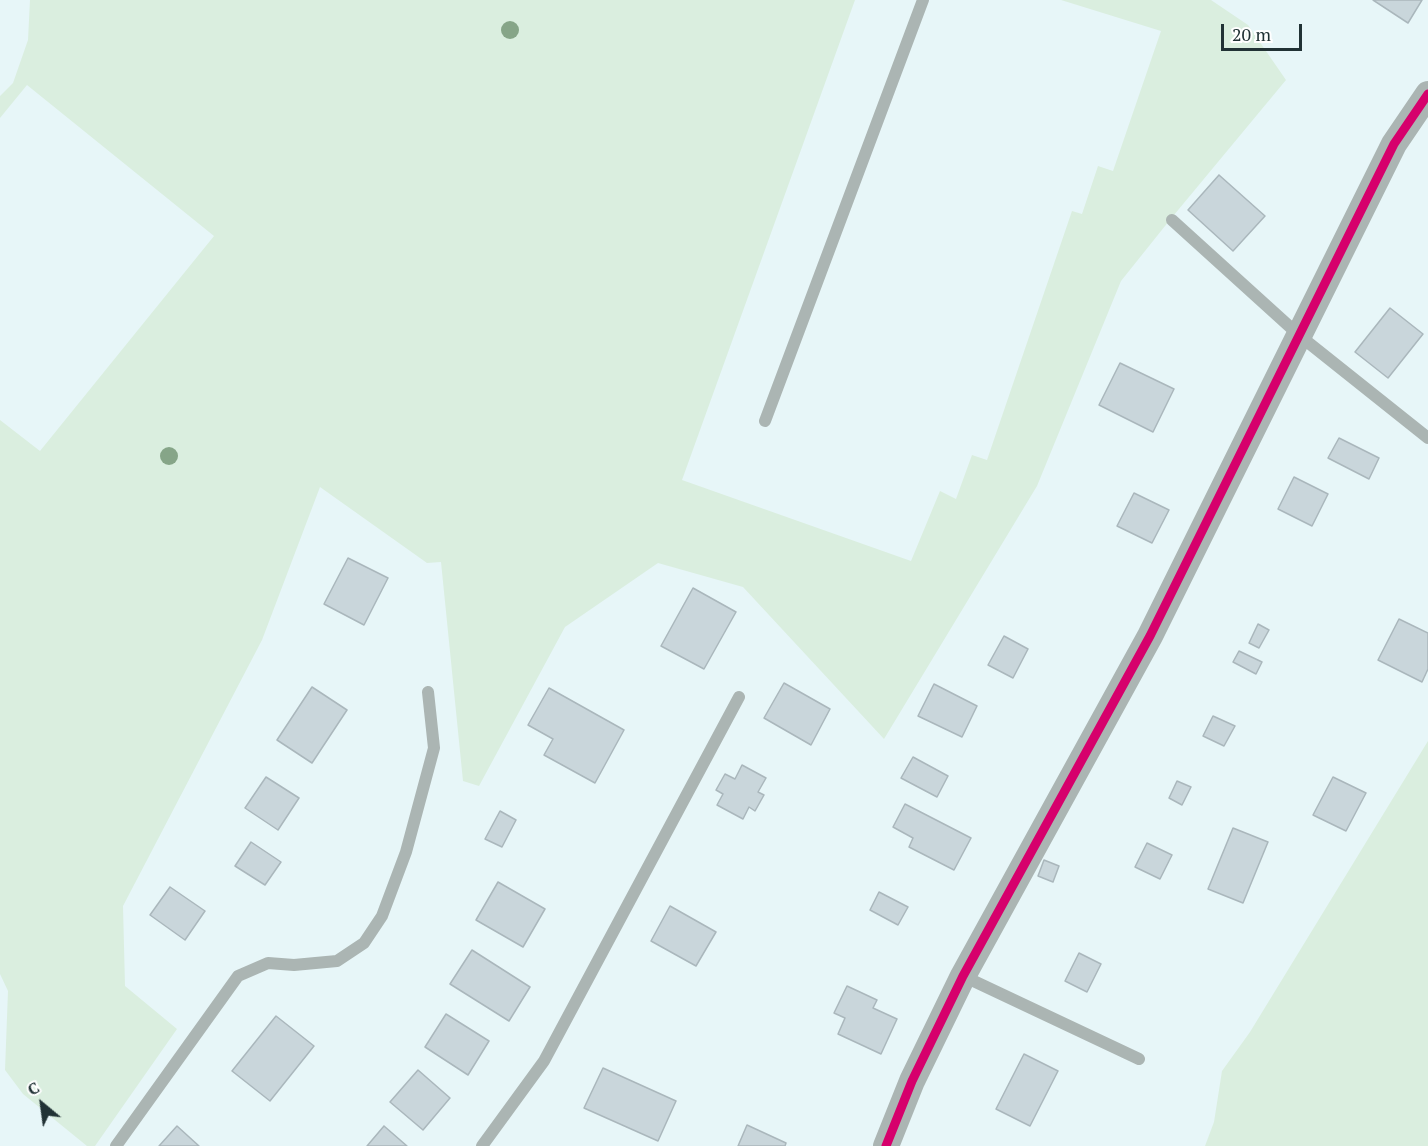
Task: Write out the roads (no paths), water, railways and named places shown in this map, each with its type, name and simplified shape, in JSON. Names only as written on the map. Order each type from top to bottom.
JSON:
[{"type":"street","points":[[886,1146],[912,1082],[963,976],[1150,636],[1394,144],[1428,94]]},
{"type":"lane","points":[[765,420],[922,0]]},
{"type":"lane","points":[[1172,220],[1300,336],[1428,438]]},
{"type":"lane","points":[[116,1146],[238,976],[268,963],[294,965],[337,961],[364,943],[382,916],[405,852],[434,748],[428,692]]},
{"type":"lane","points":[[482,1146],[544,1061],[739,697]]},
{"type":"lane","points":[[963,976],[1139,1059]]}]
